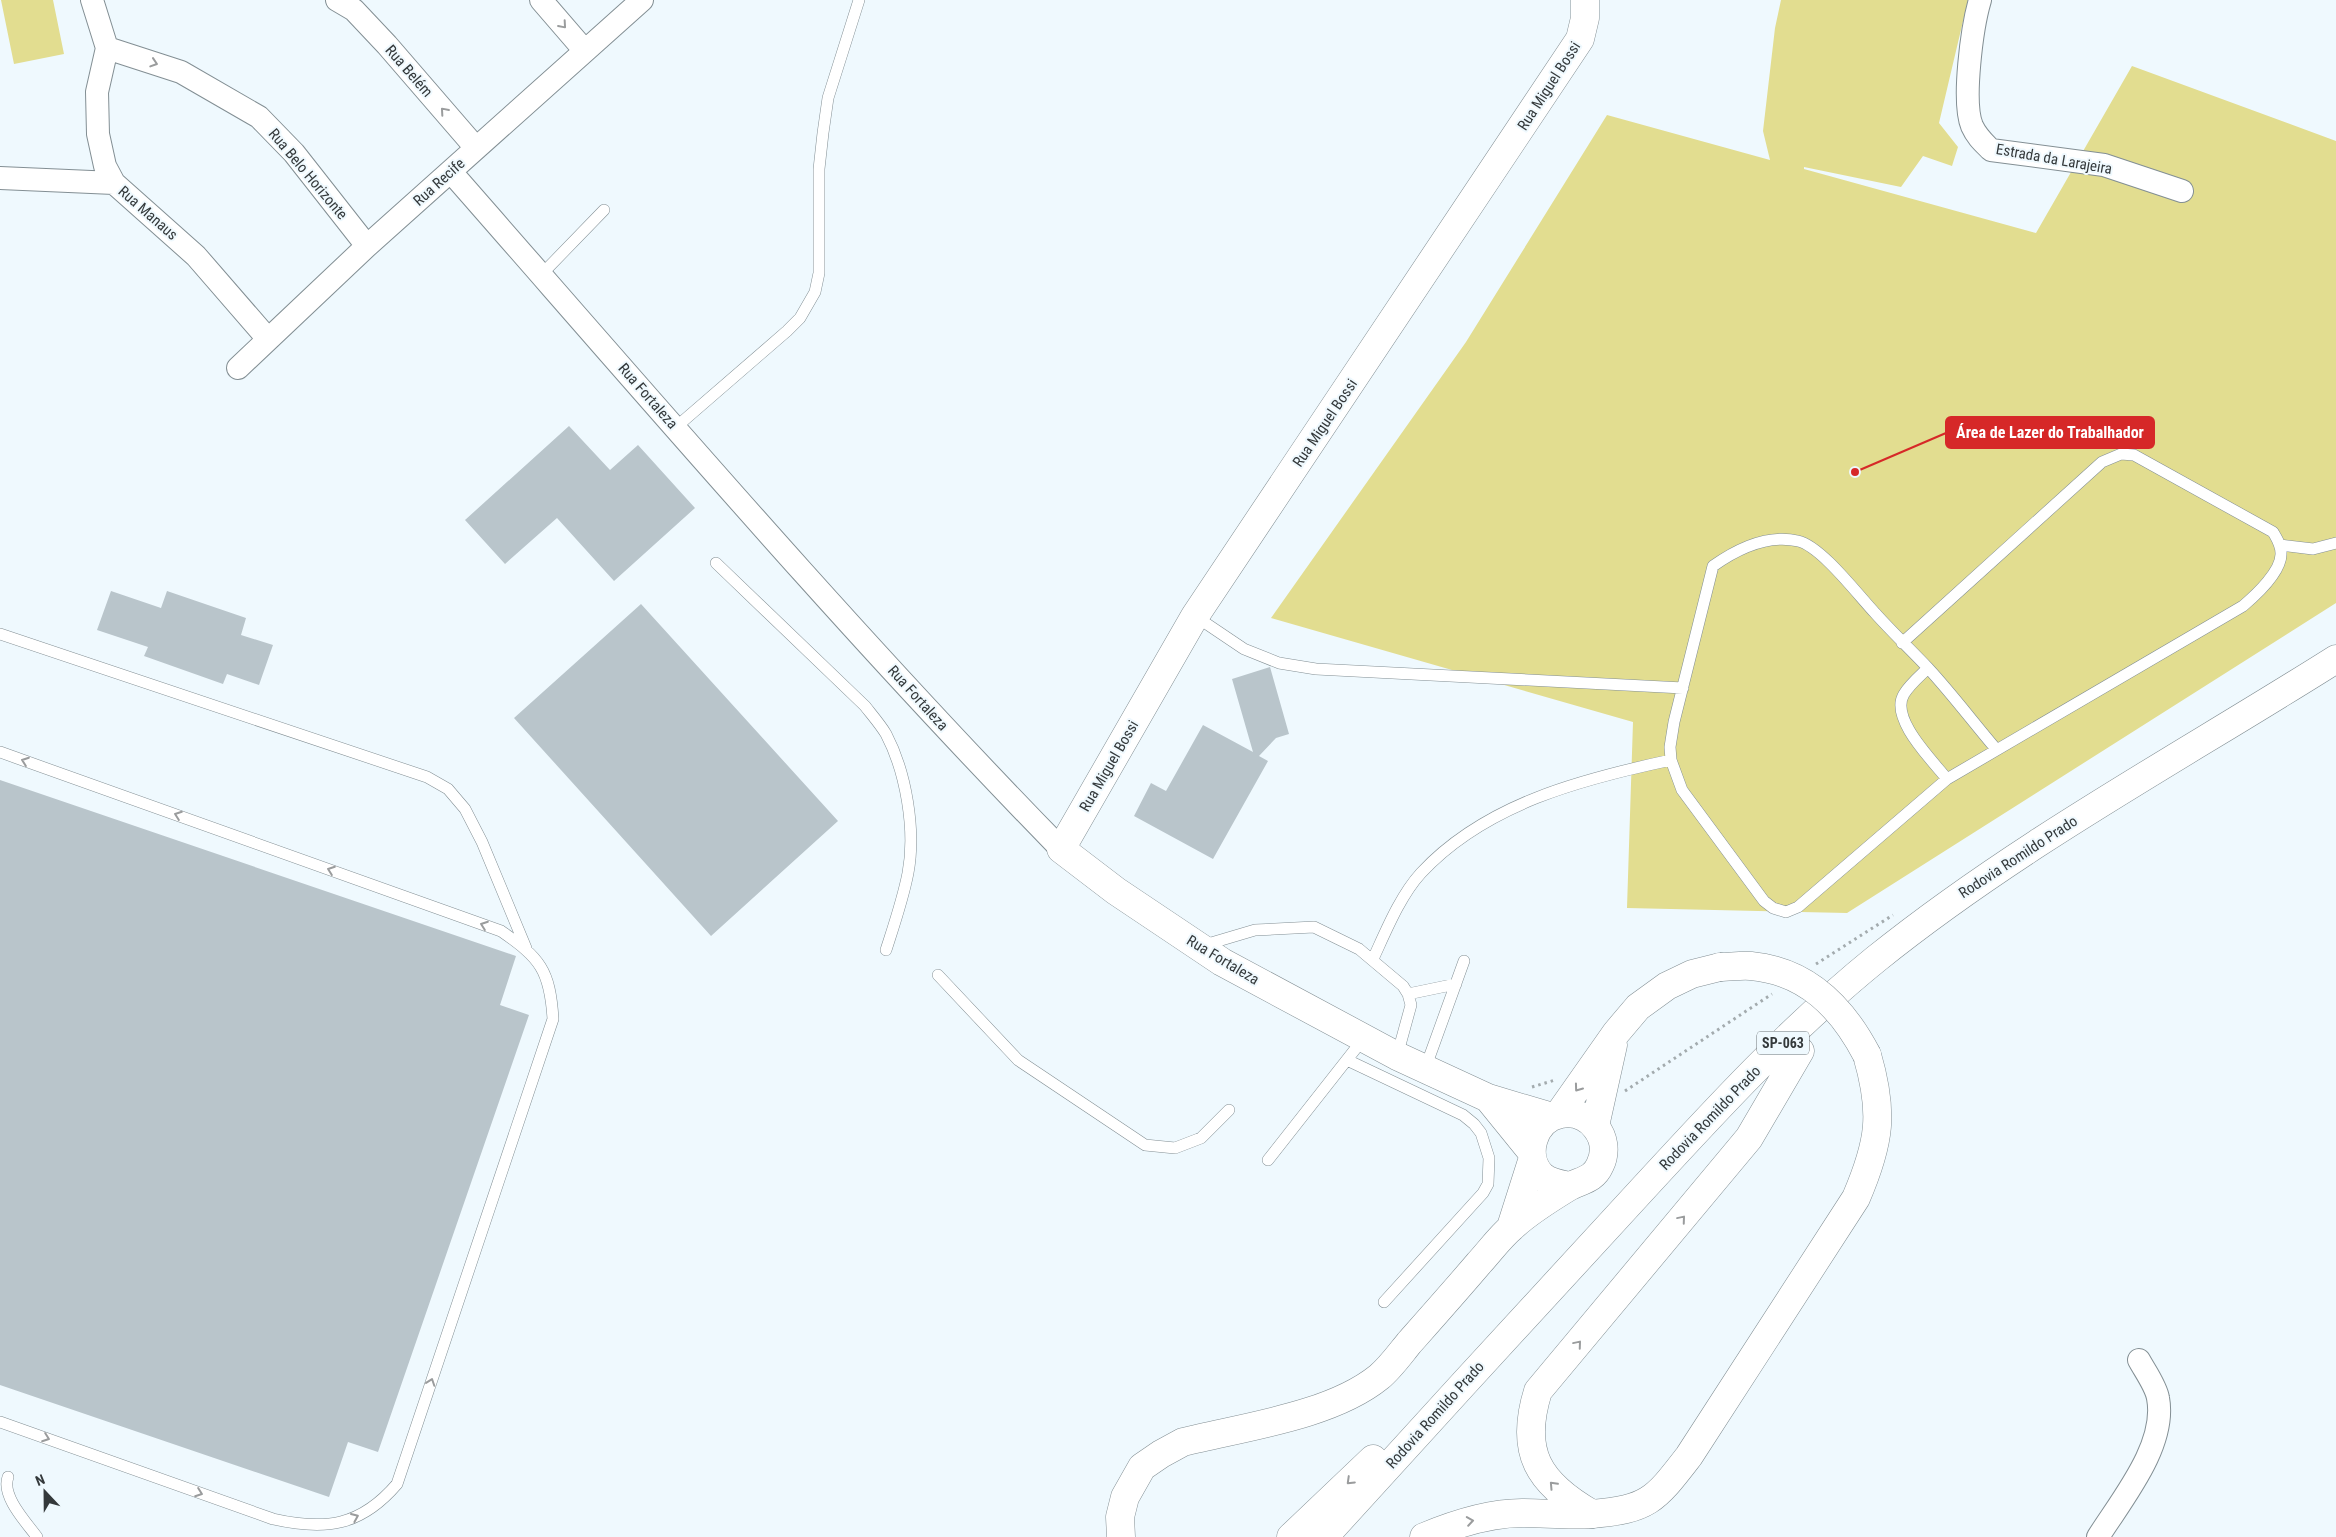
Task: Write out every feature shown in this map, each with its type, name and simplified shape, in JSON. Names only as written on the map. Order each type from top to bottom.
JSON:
[{"type":"main road","name":"Rua Miguel Bossi","points":[[1061,849],[1195,616],[1580,39],[1584,27],[1585,0]]},
{"type":"main road","name":"Rodovia Romildo Prado","points":[[1324,1537],[1722,1103],[1798,1028],[1875,960],[1970,887],[2095,807],[2336,660]]},
{"type":"main road","name":"Rodovia Romildo Prado","points":[[1339,1537],[1607,1242],[1883,969],[1976,898],[2336,675]]},
{"type":"main road","name":"Rua Fortaleza","points":[[1061,849],[1123,896],[1222,962],[1397,1056],[1488,1098],[1555,1115]]},
{"type":"main road","points":[[1121,1537],[1120,1517],[1125,1497],[1142,1467],[1160,1454],[1183,1442],[1332,1405],[1379,1377],[1511,1227],[1570,1186],[1588,1179],[1601,1164],[1603,1144],[1596,1126],[1592,1089],[1616,1033],[1638,1007],[1666,986],[1692,974],[1720,967],[1749,965],[1774,970],[1796,978],[1820,993],[1853,1028],[1867,1055],[1875,1083],[1878,1108],[1875,1143],[1867,1172],[1856,1198],[1689,1456],[1662,1491],[1644,1504],[1624,1511],[1567,1516],[1520,1513],[1458,1523],[1424,1537]]},
{"type":"main road","points":[[1592,1514],[1568,1501],[1550,1484],[1537,1463],[1530,1439],[1531,1415],[1538,1391],[1750,1138],[1800,1052]]},
{"type":"main road","points":[[1511,1227],[1532,1156],[1532,1141],[1540,1127],[1592,1089]]},
{"type":"main road","name":"Rua Fortaleza","points":[[1488,1098],[1532,1156]]},
{"type":"main road","points":[[1555,1115],[1583,1116],[1596,1126]]},
{"type":"main road","points":[[1532,1156],[1542,1176],[1554,1183],[1570,1186]]},
{"type":"main road","points":[[1291,1537],[1383,1449],[1466,1381]]},
{"type":"street","points":[[92,0],[107,48]]},
{"type":"street","name":"Rua Belém","points":[[337,0],[354,10],[374,31],[476,148]]},
{"type":"street","points":[[541,0],[585,51]]},
{"type":"street","name":"Rua Recife","points":[[238,368],[367,246],[642,0]]},
{"type":"street","name":"Estrada da Larajeira","points":[[1980,0],[1976,16],[1967,97],[1971,124],[1979,139],[1992,150],[2104,165],[2182,192]]},
{"type":"street","name":"Rua Manaus","points":[[107,48],[97,92],[98,134],[105,166],[114,183],[196,256],[268,339]]},
{"type":"street","name":"Rua Belo Horizonte","points":[[107,48],[181,72],[259,117],[294,153],[367,246]]},
{"type":"street","name":"Rua Fortaleza","points":[[451,172],[786,553],[970,755],[1061,849]]},
{"type":"street","points":[[0,178],[114,183]]},
{"type":"street","points":[[2098,1537],[2144,1466],[2157,1434],[2158,1398],[2139,1360]]},
{"type":"lane","points":[[675,428],[788,331],[800,318],[815,292],[819,273],[819,169],[828,98],[859,0]]},
{"type":"lane","points":[[541,275],[604,210]]},
{"type":"lane","points":[[1902,642],[2102,462],[2121,454],[2134,456],[2273,532],[2280,545],[2282,556],[2266,586],[2243,606],[1947,779],[1798,907],[1786,912],[1773,908],[1756,890],[1682,790],[1671,760],[1670,747],[1713,566],[1748,546],[1777,538],[1800,541],[1825,559],[1902,642],[1928,668],[1996,749]]},
{"type":"lane","points":[[2280,545],[2313,549],[2336,543]]},
{"type":"lane","points":[[716,563],[865,706],[885,733],[898,759],[907,796],[910,837],[908,872],[886,950]]},
{"type":"lane","points":[[1195,616],[1244,649],[1279,663],[1316,669],[1683,688]]},
{"type":"lane","points":[[0,634],[434,781],[448,789],[465,809],[482,842],[526,948]]},
{"type":"lane","points":[[1928,668],[1904,694],[1900,710],[1906,726],[1947,779]]},
{"type":"lane","points":[[0,752],[501,931],[526,948],[541,966],[551,991],[553,1019],[397,1484],[382,1502],[356,1518],[329,1525],[302,1526],[273,1519],[0,1422]]},
{"type":"lane","points":[[1373,959],[1392,919],[1421,874],[1461,837],[1515,805],[1595,779],[1671,760]]},
{"type":"lane","points":[[1199,946],[1254,930],[1314,927],[1359,949],[1403,986],[1408,994],[1411,1004],[1397,1056]]},
{"type":"lane","points":[[1425,1069],[1464,961]]},
{"type":"lane","points":[[938,975],[1018,1060],[1145,1145],[1175,1148],[1201,1138],[1229,1110]]},
{"type":"lane","points":[[1408,994],[1456,984]]},
{"type":"lane","points":[[1268,1160],[1364,1038]]},
{"type":"lane","points":[[1347,1060],[1463,1115],[1481,1133],[1489,1158],[1488,1184],[1483,1193],[1384,1302]]},
{"type":"lane","points":[[8,1477],[6,1483],[8,1493],[36,1537]]},
{"type":"path","points":[[1813,966],[1895,913]]},
{"type":"path","points":[[1515,1106],[1526,1089],[1559,1079],[1614,1096],[1632,1089],[1780,988]]},
{"type":"shaded area","points":[[1,0],[53,0],[64,54],[14,64]]},
{"type":"shaded area","points":[[1781,0],[1968,0],[1939,123],[1958,147],[1952,166],[1923,156],[1901,187],[1804,167],[1804,169],[2036,233],[2132,66],[2336,141],[2336,603],[1847,913],[1627,908],[1633,722],[1271,618],[1466,342],[1607,115],[1770,160],[1763,131],[1775,28]]},
{"type":"building","points":[[569,426],[610,470],[638,445],[695,508],[614,581],[557,518],[505,564],[465,520]]},
{"type":"building","points":[[111,591],[161,608],[167,591],[246,618],[241,635],[273,645],[259,685],[227,674],[223,684],[144,656],[148,647],[97,630]]},
{"type":"building","points":[[641,604],[838,821],[711,936],[514,718]]},
{"type":"building","points":[[1270,667],[1289,734],[1276,738],[1259,756],[1268,761],[1213,859],[1134,816],[1151,783],[1166,791],[1203,725],[1253,752],[1232,679]]},
{"type":"building","points":[[0,780],[516,956],[500,1005],[529,1015],[378,1452],[348,1442],[329,1497],[0,1385]]},
{"type":"place","name":"Área de Lazer do Trabalhador","points":[[1855,472]]}]
